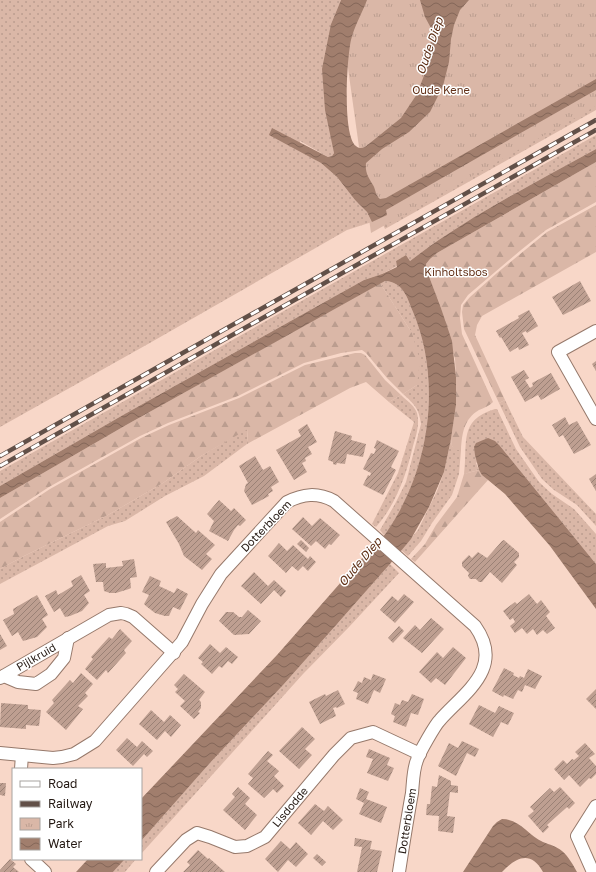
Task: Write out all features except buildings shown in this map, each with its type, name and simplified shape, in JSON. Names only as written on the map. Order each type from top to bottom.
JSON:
[{"type":"street","points":[[596,331],[558,352],[596,419]]},
{"type":"street","name":"Dotterbloem","points":[[0,753],[53,758],[62,757],[74,754],[95,741],[174,653],[182,642],[202,604],[221,574],[287,502],[305,495],[320,495],[334,501],[372,534],[475,626],[483,640],[486,655],[485,665],[481,675],[476,683],[438,722],[417,760],[399,872]]},
{"type":"street","name":"Pijlkruid","points":[[2,677],[68,638],[109,616],[121,613],[133,617],[174,653]]},
{"type":"street","name":"Pijlkruid","points":[[2,677],[18,682],[36,684],[50,674],[64,658],[68,638]]},
{"type":"street","name":"Lisdodde","points":[[156,872],[186,840],[197,834],[210,836],[235,847],[247,846],[265,837],[334,755],[352,738],[373,732],[420,754]]},
{"type":"street","points":[[21,768],[22,755]]},
{"type":"street","points":[[593,872],[577,836],[596,806]]},
{"type":"street","points":[[32,860],[45,872]]},
{"type":"green space","points":[[0,0],[341,0],[331,24],[332,138],[334,153],[332,156],[328,157],[300,141],[299,150],[321,163],[337,177],[355,200],[367,212],[372,222],[347,230],[0,427]]},
{"type":"green space","name":"Oude Kene","points":[[348,0],[596,0],[596,106],[371,233],[340,11]]},
{"type":"green space","points":[[596,90],[596,110],[385,229],[380,218]]},
{"type":"green space","points":[[596,135],[596,149],[477,215],[410,261],[406,255],[396,261],[397,266],[382,274],[364,280],[123,415],[0,486],[0,471]]},
{"type":"green space","name":"Kinholtsbos","points":[[596,162],[596,202],[546,230],[468,295],[461,305],[460,318],[462,334],[493,402],[479,410],[470,418],[463,432],[461,450],[456,450],[452,446],[451,439],[456,405],[455,359],[441,308],[427,271],[426,264],[437,253]]},
{"type":"green space","points":[[596,205],[596,252],[482,316],[477,325],[475,335],[505,400],[499,403],[464,329],[462,312],[463,305],[497,273],[547,232]]},
{"type":"green space","points":[[385,281],[396,284],[400,287],[404,291],[409,301],[421,336],[429,386],[425,437],[420,462],[401,509],[391,527],[384,535],[380,530],[406,482],[421,424],[419,414],[415,407],[403,394],[417,385],[412,333],[380,283]]},
{"type":"green space","points":[[380,283],[412,333],[420,361],[417,385],[403,394],[362,350],[341,353],[304,363],[238,396],[168,423],[140,436],[49,487],[0,519],[0,498],[128,424]]},
{"type":"green space","points":[[355,353],[365,355],[385,380],[401,395],[389,402],[366,382],[350,388],[247,444],[248,429],[201,456],[163,483],[108,515],[0,569],[0,522],[50,489],[141,438],[169,425],[239,398],[305,365]]},
{"type":"green space","points":[[401,395],[416,410],[418,417],[417,430],[407,468],[395,499],[376,527],[372,524],[398,473],[414,422],[389,402]]},
{"type":"green space","points":[[505,400],[523,437],[596,514],[596,526],[577,505],[554,490],[542,479],[520,447],[499,403]]},
{"type":"green space","points":[[497,409],[516,449],[539,482],[552,494],[574,509],[596,534],[596,564],[500,446],[476,463],[479,470],[464,474],[467,434],[470,426],[475,419]]},
{"type":"green space","points":[[248,428],[247,444],[204,476],[165,496],[125,521],[108,526],[0,584],[0,569],[108,515],[163,483],[201,456]]},
{"type":"green space","points":[[451,439],[452,446],[458,450],[461,450],[459,474],[452,495],[421,541],[408,556],[401,550],[418,530],[437,491],[444,472]]},
{"type":"green space","points":[[479,470],[488,480],[415,562],[411,559],[425,544],[436,525],[457,497],[464,474]]},
{"type":"green space","points":[[390,564],[399,573],[303,674],[142,853],[142,840],[209,764],[284,684]]},
{"type":"green space","points":[[124,860],[135,860],[125,872],[113,872]]},
{"type":"water","points":[[341,0],[367,0],[352,35],[349,49],[347,79],[347,112],[349,127],[352,139],[356,146],[360,148],[365,147],[401,118],[417,94],[428,65],[432,30],[425,17],[420,0],[469,0],[460,10],[454,25],[449,62],[443,86],[430,112],[409,132],[382,149],[366,163],[367,174],[377,196],[380,199],[386,198],[596,79],[596,90],[386,210],[387,215],[372,222],[367,212],[355,200],[337,177],[321,163],[269,135],[272,128],[328,157],[332,156],[334,153],[325,110],[322,69],[331,24]]},
{"type":"water","name":"Oude Diep","points":[[596,149],[596,162],[437,253],[426,264],[427,271],[452,341],[456,377],[456,405],[451,439],[444,472],[429,507],[411,539],[390,564],[284,684],[209,764],[142,840],[142,798],[277,655],[384,535],[402,506],[414,479],[422,452],[427,424],[429,395],[427,366],[422,339],[409,301],[404,291],[400,287],[391,282],[385,281],[128,424],[0,498],[0,486],[123,415],[364,280],[397,267],[396,261],[406,255],[410,261],[477,215]]},
{"type":"water","points":[[488,438],[495,441],[500,446],[596,564],[596,609],[550,546],[505,494],[482,475],[479,470],[474,447],[476,443]]},
{"type":"water","points":[[502,819],[519,824],[538,839],[560,849],[569,858],[577,872],[543,872],[534,861],[528,858],[523,858],[507,867],[502,872],[463,872],[493,826]]},
{"type":"water","points":[[87,860],[124,860],[113,872],[76,872]]},
{"type":"railway","points":[[0,456],[596,120]]},
{"type":"railway","points":[[0,466],[596,130]]}]
